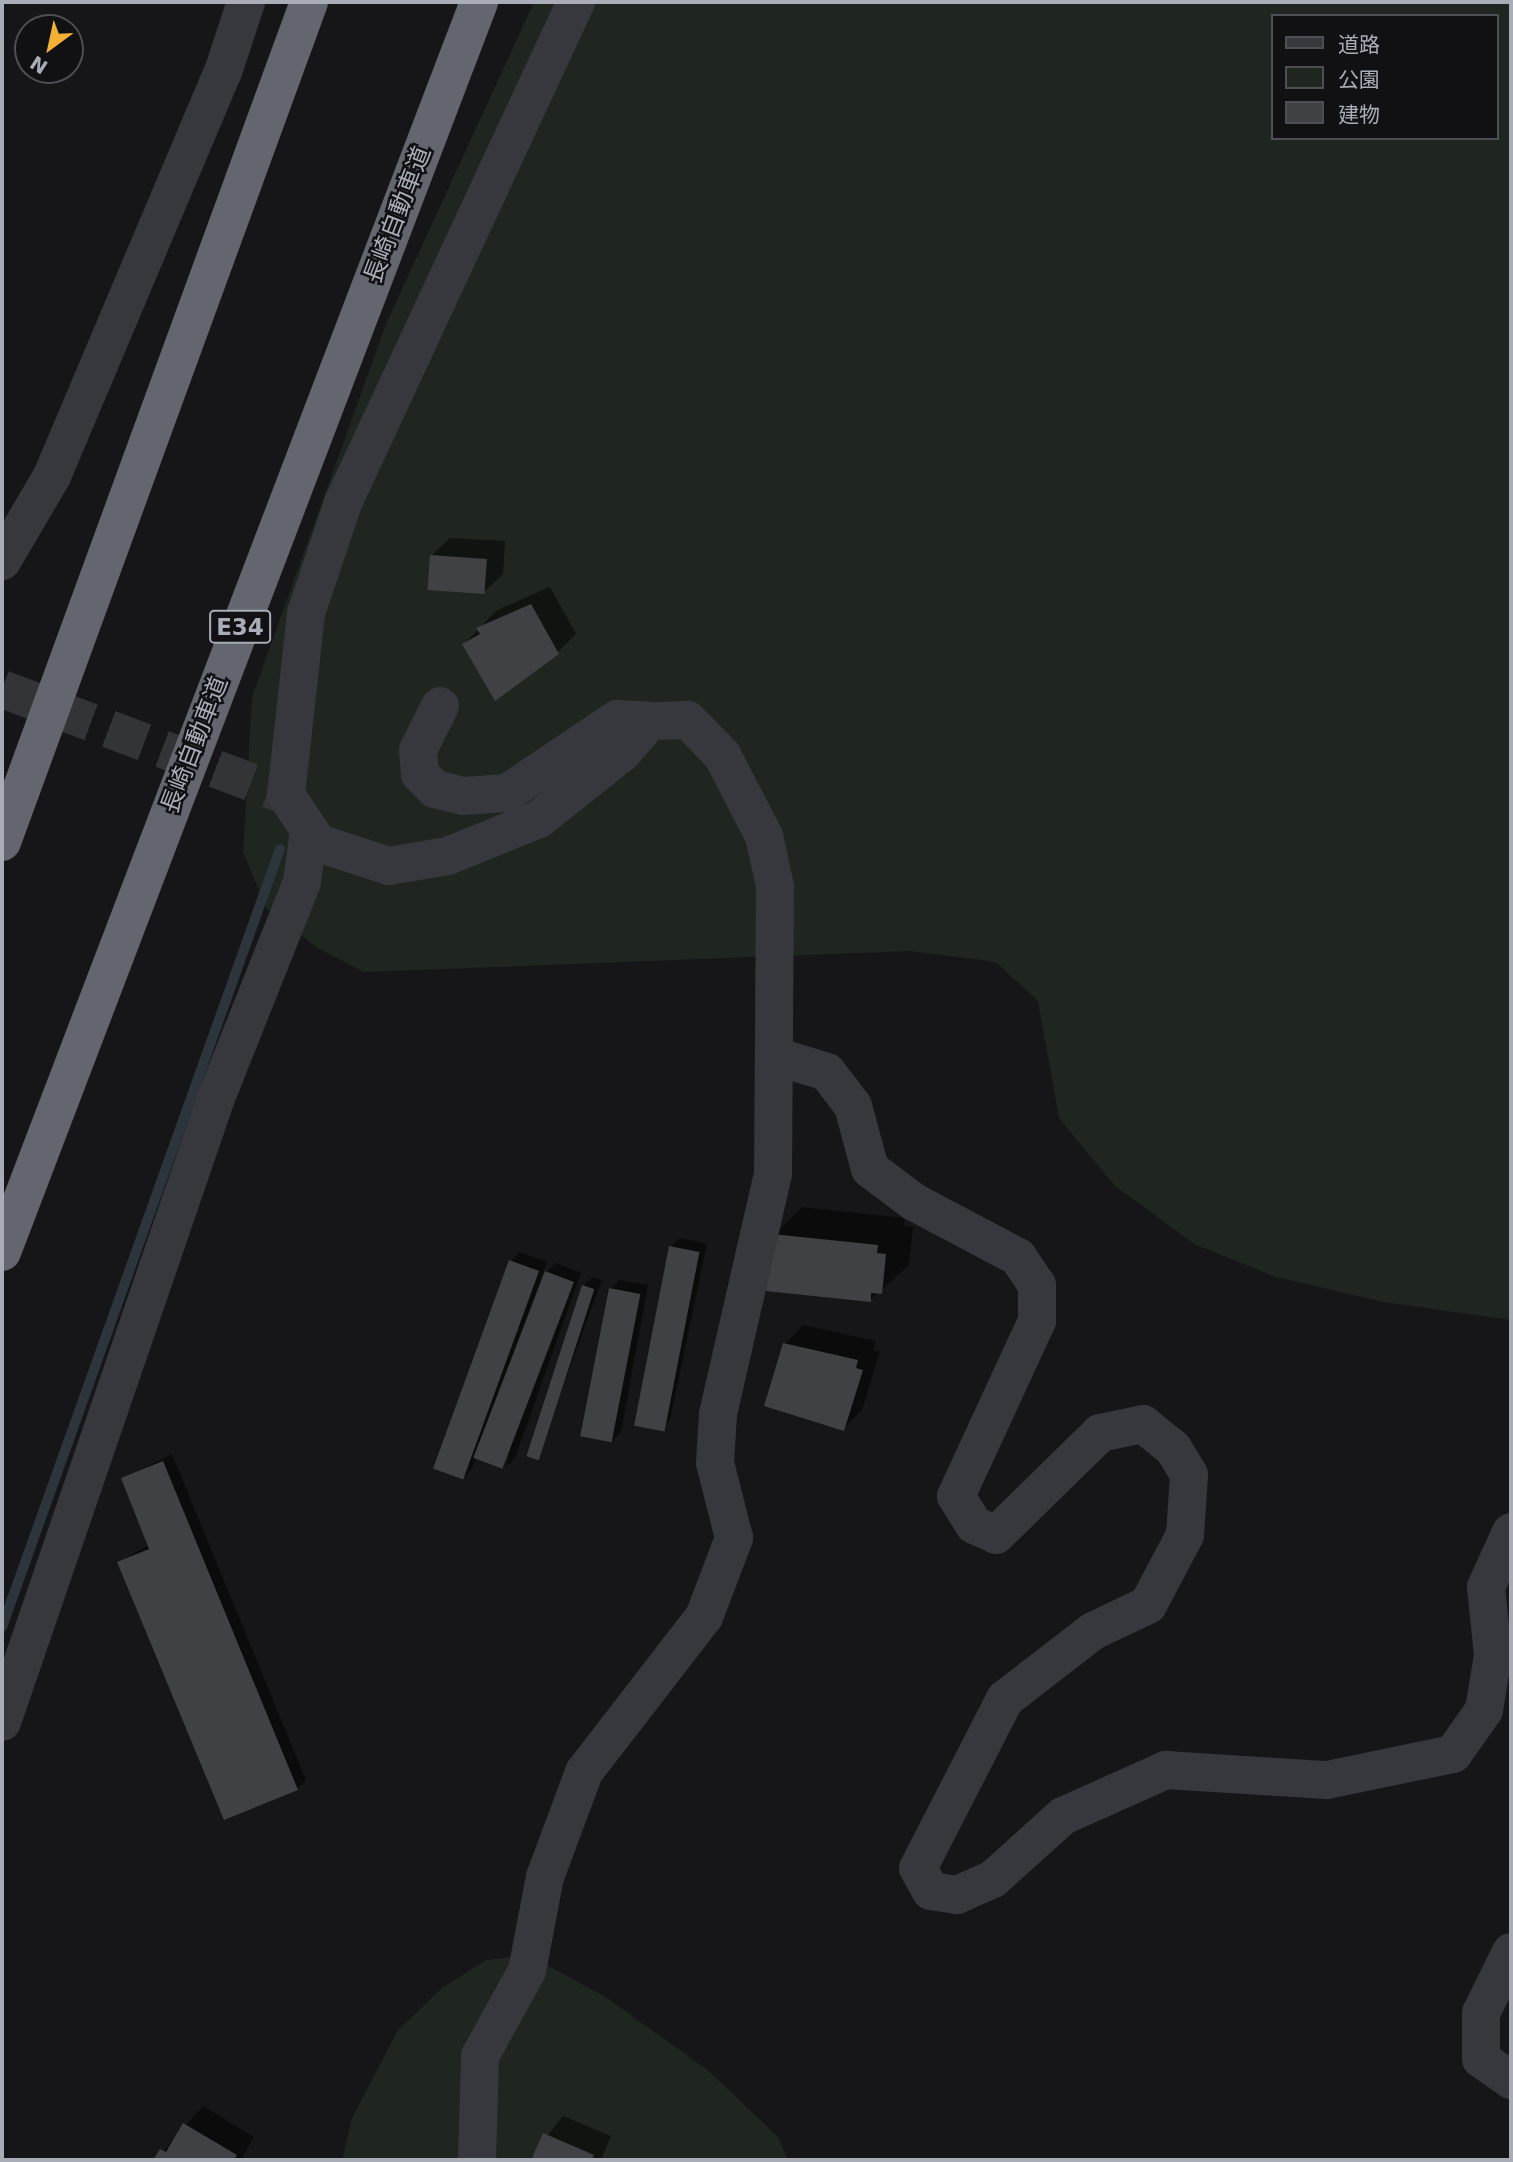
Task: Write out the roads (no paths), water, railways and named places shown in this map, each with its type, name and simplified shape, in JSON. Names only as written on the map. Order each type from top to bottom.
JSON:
[{"type":"highway","points":[[2,842],[309,2]]},
{"type":"highway","name":"長崎自動車道","points":[[2,1252],[479,2]]},
{"type":"street","points":[[2,561],[52,476],[223,72],[246,2]]},
{"type":"street","points":[[576,2],[343,503],[306,613],[286,795],[318,843],[389,866],[448,856],[539,819],[622,753],[650,721]]},
{"type":"street","points":[[440,706],[418,750],[419,774],[435,789],[463,796],[507,793],[617,719],[688,720],[722,755],[764,836],[775,886],[778,1057],[773,1173],[718,1414],[715,1463],[734,1538],[704,1617],[584,1772],[545,1877],[527,1971],[480,2056],[477,2160]]},
{"type":"street","points":[[2,1722],[16,1648],[216,1098],[302,882],[309,830]]},
{"type":"street","points":[[778,1057],[827,1072],[853,1106],[870,1169],[914,1202],[1018,1257],[1037,1285],[1037,1321],[956,1496],[974,1525],[996,1535],[1100,1433],[1143,1424],[1173,1448],[1189,1475],[1185,1535],[1148,1605],[1093,1631],[1005,1699],[918,1868],[931,1891],[957,1895],[993,1879],[1063,1816],[1166,1770],[1327,1780],[1453,1754],[1484,1710],[1493,1655],[1486,1587],[1511,1532]]},
{"type":"street","points":[[1511,1952],[1481,2013],[1481,2059],[1511,2080]]},
{"type":"waterway","points":[[2,1627],[280,849]]},
{"type":"tunnel","points":[[2,689],[286,795]]}]
